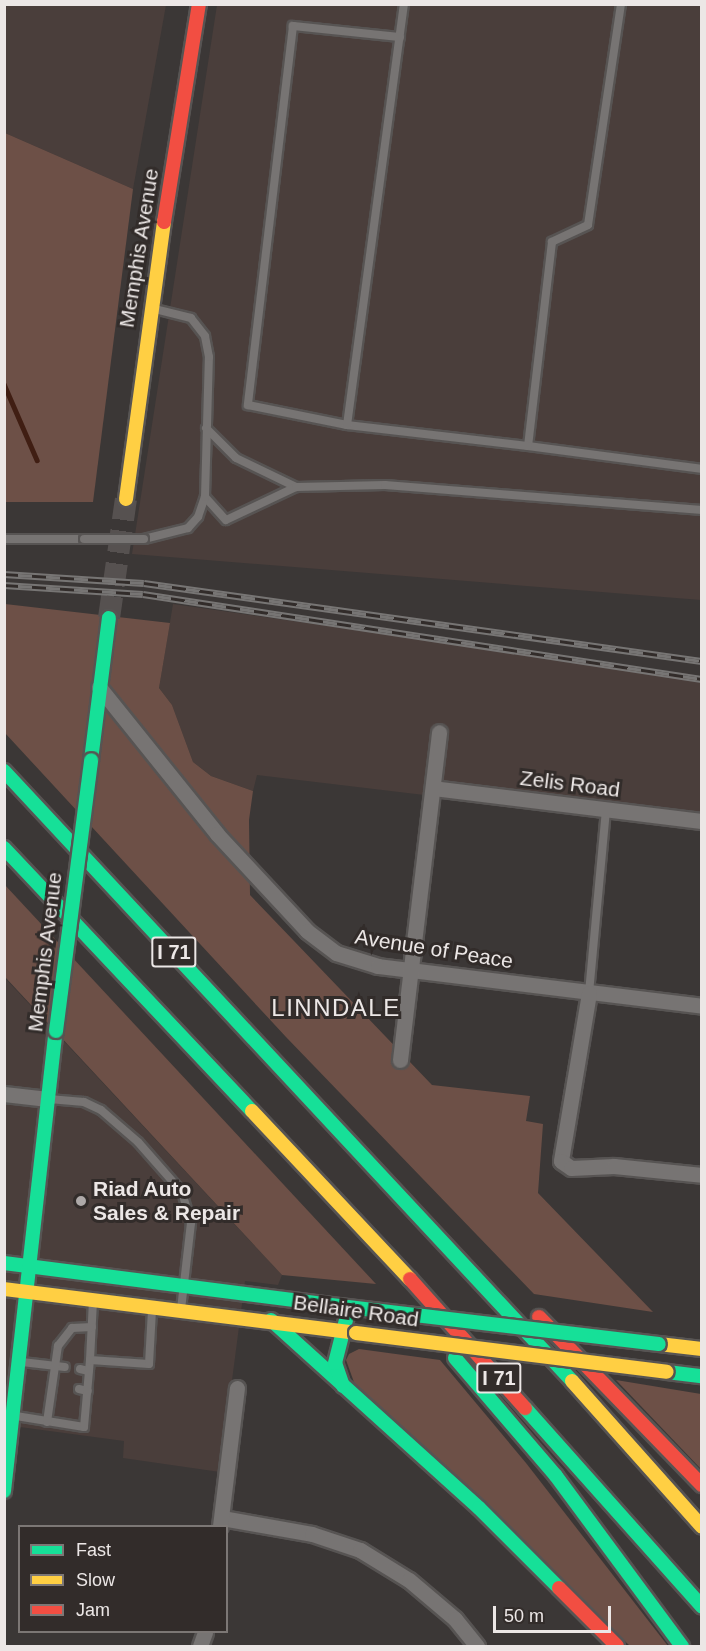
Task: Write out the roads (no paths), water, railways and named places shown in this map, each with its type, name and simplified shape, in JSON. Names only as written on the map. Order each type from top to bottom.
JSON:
[{"type":"main road","name":"Memphis Avenue","points":[[126,499],[150,308],[199,4]]},
{"type":"main road","name":"Memphis Avenue","points":[[4,1491],[56,1031],[109,618]]},
{"type":"main road","name":"I 71","points":[[4,771],[343,1132],[702,1527]]},
{"type":"main road","name":"I 71","points":[[4,848],[409,1278],[702,1607]]},
{"type":"main road","points":[[343,1132],[476,1255]]},
{"type":"main road","points":[[291,1153],[378,1267]]},
{"type":"main road","name":"Bellaire Road","points":[[4,1263],[349,1308],[702,1349]]},
{"type":"main road","name":"Bellaire Road","points":[[4,1289],[271,1320],[667,1372],[701,1372]]},
{"type":"main road","points":[[399,1294],[556,1476],[682,1647]]},
{"type":"main road","points":[[343,1386],[335,1363],[349,1332],[349,1308]]},
{"type":"main road","points":[[532,1309],[702,1485]]},
{"type":"main road","points":[[271,1320],[479,1508],[617,1647]]},
{"type":"street","name":"Avenue of Peace","points":[[99,687],[198,813],[313,937],[353,960],[410,970],[702,1006]]},
{"type":"street","points":[[400,1060],[439,732]]},
{"type":"street","name":"Zelis Road","points":[[433,788],[702,821]]},
{"type":"street","points":[[589,993],[561,1161],[571,1168],[614,1166],[702,1175]]},
{"type":"street","points":[[4,1094],[48,1099]]},
{"type":"street","points":[[237,1388],[221,1522],[312,1534],[360,1550],[409,1580],[455,1619],[477,1647]]},
{"type":"lane","points":[[347,425],[404,4]]},
{"type":"lane","points":[[528,446],[552,242],[588,225],[621,4]]},
{"type":"lane","points":[[400,37],[293,26],[248,405],[347,425],[702,469]]},
{"type":"lane","points":[[4,539],[144,539],[188,528],[198,518],[205,497],[209,357],[205,336],[191,318],[150,308]]},
{"type":"lane","points":[[206,428],[236,458],[296,488]]},
{"type":"lane","points":[[205,497],[226,520],[296,488],[385,485],[702,510]]},
{"type":"lane","points":[[589,993],[606,809]]},
{"type":"lane","points":[[48,1099],[84,1102],[101,1110],[138,1142],[182,1191],[191,1223],[181,1310]]},
{"type":"lane","points":[[13,1415],[84,1427],[82,1405],[88,1391],[93,1300]]},
{"type":"lane","points":[[90,1360],[149,1364],[152,1307]]},
{"type":"lane","points":[[47,1422],[50,1400],[56,1386],[55,1365],[58,1346],[72,1328],[92,1327]]},
{"type":"lane","points":[[18,1361],[65,1367]]},
{"type":"lane","points":[[80,1369],[89,1371]]},
{"type":"lane","points":[[79,1389],[88,1391]]},
{"type":"lane","points":[[50,1400],[61,1402]]},
{"type":"waterway","points":[[4,384],[37,460]]},
{"type":"tunnel","points":[[109,618],[126,499]]},
{"type":"railway","points":[[4,574],[144,583],[702,661]]},
{"type":"railway","points":[[4,585],[143,594],[702,679]]},
{"type":"place","name":"Riad Auto Sales & Repair","points":[[81,1201]]},
{"type":"district","name":"LINNDALE","points":[[336,1008]]}]
